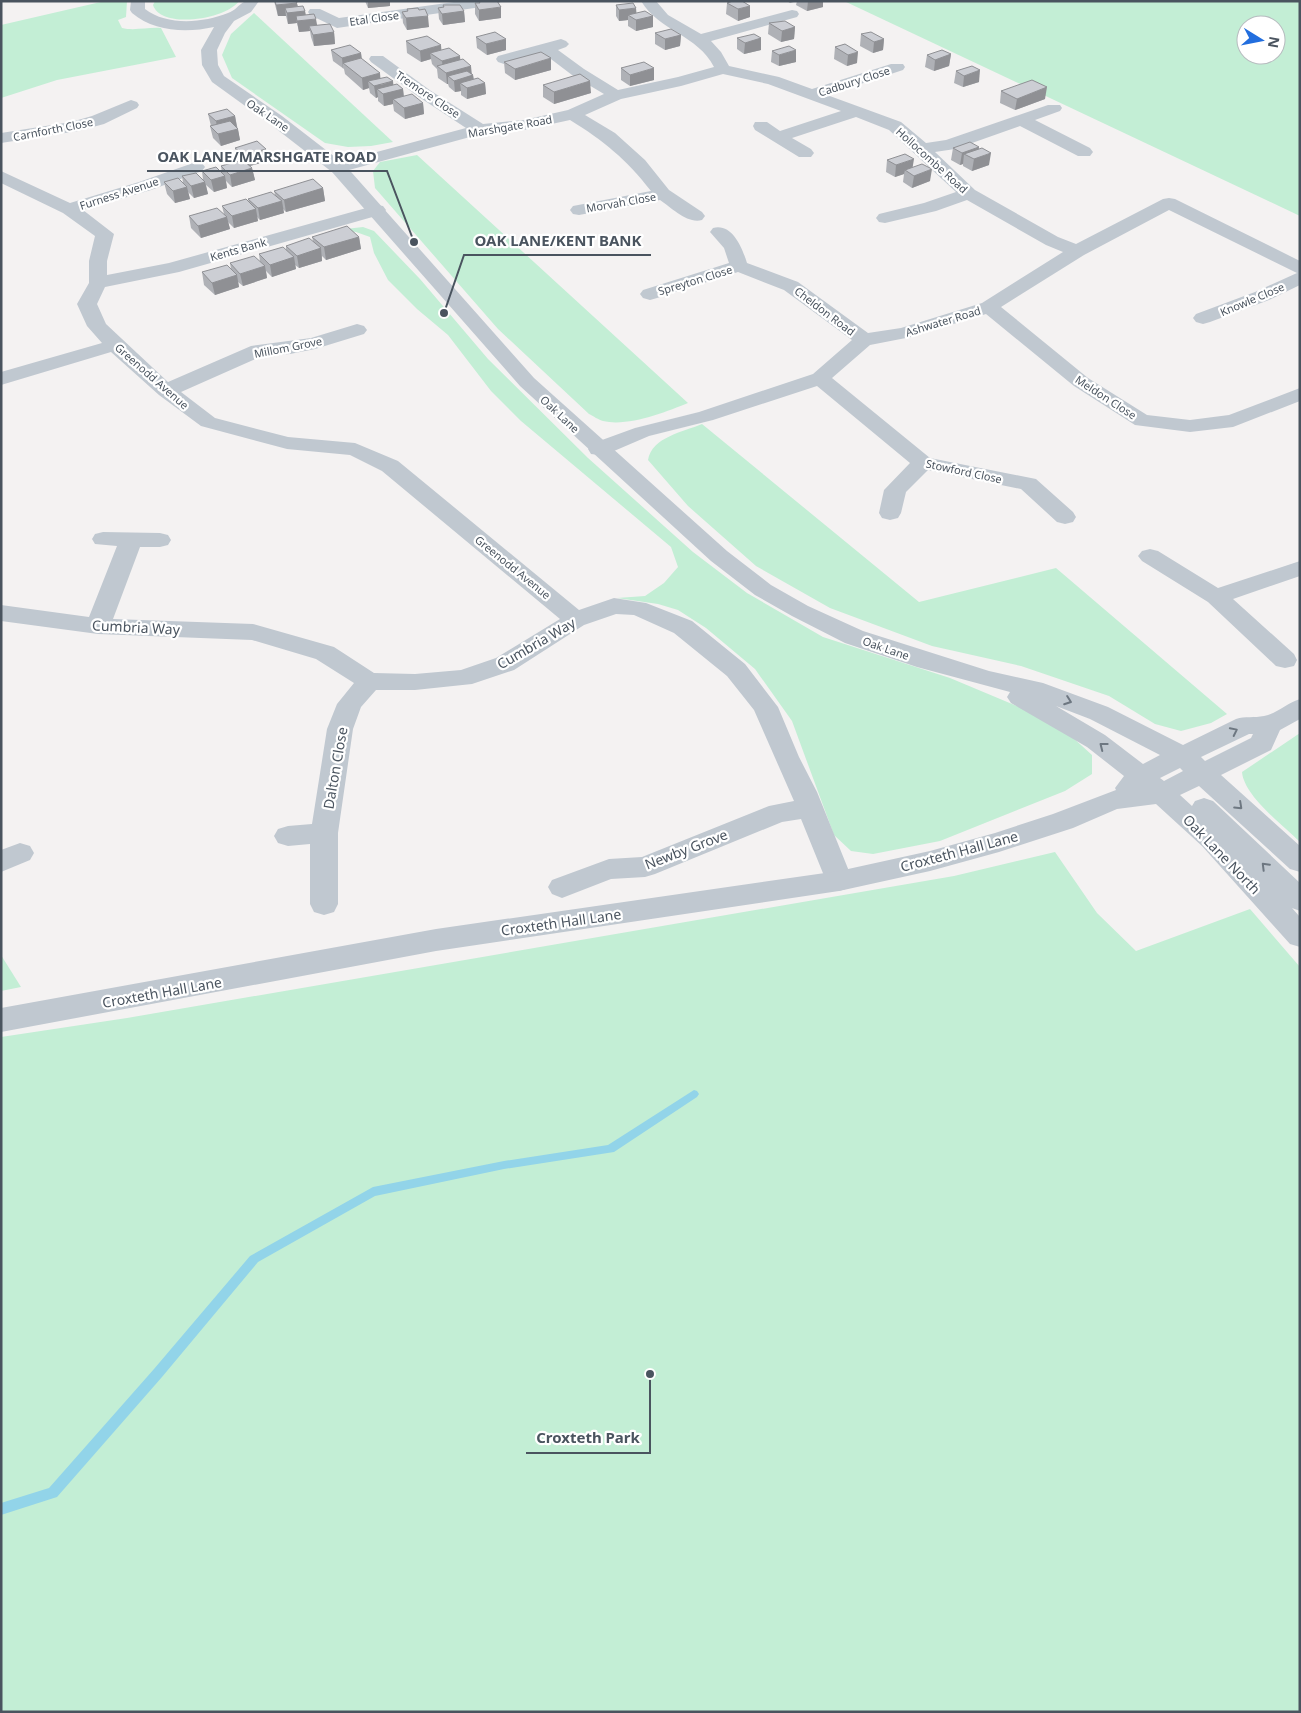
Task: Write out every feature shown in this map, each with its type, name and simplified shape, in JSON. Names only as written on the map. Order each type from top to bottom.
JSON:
[{"type":"street","points":[[138,1],[137,10],[146,18],[160,23],[179,25],[195,25],[228,19],[255,3]]},
{"type":"street","name":"Etal Close","points":[[316,12],[337,23],[495,1]]},
{"type":"street","points":[[648,1],[666,20],[701,39],[718,55],[723,69]]},
{"type":"street","points":[[701,39],[792,14]]},
{"type":"street","points":[[209,50],[218,32],[228,19]]},
{"type":"street","name":"Oak Lane","points":[[179,25],[193,33],[209,50],[210,64],[218,79],[276,120],[338,168],[527,382],[712,550],[763,590],[800,611],[854,637],[926,662],[1034,689],[1099,712],[1190,770]]},
{"type":"street","points":[[504,59],[554,47],[578,72],[616,95]]},
{"type":"street","name":"Tremore Close","points":[[377,59],[425,94],[480,129]]},
{"type":"street","name":"Cadbury Close","points":[[811,95],[892,64],[914,76]]},
{"type":"street","name":"Marshgate Road","points":[[338,168],[480,129],[524,125],[573,114],[616,95],[681,81],[723,69]]},
{"type":"street","name":"Hollocombe Road","points":[[723,69],[773,80],[895,126],[922,148],[951,179],[969,194],[1052,242],[1077,251]]},
{"type":"street","name":"Carnforth Close","points":[[1,138],[72,127],[98,120],[131,105]]},
{"type":"street","points":[[922,148],[949,145],[1054,108]]},
{"type":"street","points":[[778,137],[855,112]]},
{"type":"street","points":[[573,114],[609,138],[639,164],[663,194],[696,216]]},
{"type":"street","points":[[1021,120],[1084,152]]},
{"type":"street","points":[[761,126],[805,153]]},
{"type":"street","name":"Furness Avenue","points":[[69,209],[146,186],[196,167]]},
{"type":"street","name":"Greenodd Avenue","points":[[1,176],[69,209],[105,234],[98,261],[98,283],[87,304],[97,326],[166,391],[208,422],[287,443],[355,450],[390,466],[576,620]]},
{"type":"street","name":"Morvah Close","points":[[576,211],[663,194]]},
{"type":"street","points":[[901,230],[878,214],[930,207],[969,194]]},
{"type":"street","name":"Ashwater Road","points":[[864,340],[904,334],[989,307],[1077,251],[1169,203],[1300,268]]},
{"type":"street","name":"Kents Bank","points":[[98,283],[172,268],[376,210]]},
{"type":"street","points":[[719,232],[733,247],[739,266]]},
{"type":"street","name":"Spreyton Close","points":[[661,312],[643,292],[739,266]]},
{"type":"street","name":"Cheldon Road","points":[[739,266],[791,286],[864,340]]},
{"type":"street","name":"Knowle Close","points":[[1204,318],[1262,296],[1300,278]]},
{"type":"street","name":"Meldon Close","points":[[989,307],[1081,382],[1142,421],[1190,426],[1233,420],[1300,394]]},
{"type":"street","name":"Millom Grove","points":[[166,391],[258,350],[290,348],[357,330]]},
{"type":"street","points":[[599,449],[642,432],[706,416],[820,378],[864,340]]},
{"type":"street","points":[[1,379],[115,345]]},
{"type":"street","name":"Stowford Close","points":[[820,378],[923,463],[1028,484],[1066,517]]},
{"type":"street","points":[[890,513],[894,490],[923,463]]},
{"type":"street","points":[[103,539],[160,540]]},
{"type":"street","points":[[98,626],[131,539]]},
{"type":"street","points":[[1150,556],[1216,597],[1285,660]]},
{"type":"street","points":[[1216,597],[1300,568]]},
{"type":"street","name":"Cumbria Way","points":[[1,613],[98,626],[253,632],[325,653],[369,681],[415,682],[463,678],[505,664],[576,620],[614,606],[638,608],[683,628],[736,670],[765,707],[810,808],[839,881]]},
{"type":"street","name":"Oak Lane","points":[[988,679],[1096,741],[1150,785]]},
{"type":"street","name":"Dalton Close","points":[[324,904],[324,832],[340,729],[350,704],[369,681]]},
{"type":"street","name":"Croxteth Hall Lane","points":[[1,1020],[436,940],[839,881],[930,861],[999,842],[1064,821],[1150,785],[1262,744],[1269,725],[1300,708]]},
{"type":"street","points":[[1190,770],[1300,862]]},
{"type":"street","points":[[1190,770],[1192,796],[1300,900]]},
{"type":"street","name":"Oak Lane North","points":[[1150,785],[1212,839],[1300,936]]},
{"type":"street","name":"Newby Grove","points":[[562,887],[609,869],[645,867],[778,813],[810,808]]},
{"type":"street","points":[[288,836],[324,832]]},
{"type":"green space","points":[[105,1],[127,1],[126,17],[118,20],[122,28],[161,28],[176,57],[57,80],[1,98],[1,25]]},
{"type":"green space","points":[[155,1],[239,1],[222,13],[209,17],[181,19],[158,13],[153,5]]},
{"type":"green space","points":[[844,1],[1300,1],[1300,216]]},
{"type":"green space","points":[[254,13],[393,142],[371,146],[348,147],[325,143],[232,78],[222,55],[231,34]]},
{"type":"green space","points":[[417,155],[688,403],[647,418],[624,422],[603,421],[589,414],[498,329],[375,188],[373,171],[380,162]]},
{"type":"green space","points":[[363,227],[374,231],[420,279],[488,359],[588,458],[693,552],[747,593],[823,637],[950,678],[1024,709],[1071,736],[1092,755],[1092,774],[1065,791],[940,841],[873,854],[851,851],[834,835],[792,721],[755,669],[706,628],[678,610],[658,604],[617,598],[645,596],[664,583],[678,567],[671,547],[521,421],[491,391],[448,335],[417,309],[388,280],[374,253],[370,237],[356,232],[337,230]]},
{"type":"green space","points":[[702,424],[919,602],[1056,568],[1227,714],[1211,723],[1181,731],[1155,724],[1109,696],[1021,666],[932,646],[830,608],[756,566],[688,506],[648,460],[655,446],[669,436]]},
{"type":"green space","points":[[1300,733],[1300,842],[1257,800],[1244,781],[1242,772]]},
{"type":"green space","points":[[1055,852],[1097,913],[1136,951],[1250,909],[1300,967],[1300,1712],[1,1712],[1,1037],[127,1018],[954,876]]},
{"type":"green space","points":[[1,955],[21,987],[1,991]]},
{"type":"building","points":[[275,1],[296,1],[297,3],[276,5]]},
{"type":"building","points":[[479,1],[497,1],[501,7],[479,10],[475,3],[480,3]]},
{"type":"building","points":[[742,1],[750,6],[738,9],[727,3]]},
{"type":"building","points":[[633,3],[636,8],[619,10],[616,5]]},
{"type":"building","points":[[443,5],[460,5],[464,11],[442,14],[438,8],[444,7]]},
{"type":"building","points":[[303,6],[305,11],[287,13],[285,8]]},
{"type":"building","points":[[418,8],[419,10],[425,9],[428,16],[406,18],[402,12],[408,11],[407,9]]},
{"type":"building","points":[[645,11],[653,16],[636,20],[628,15]]},
{"type":"building","points":[[314,14],[316,19],[297,21],[296,16]]},
{"type":"building","points":[[785,21],[795,27],[782,31],[769,23]]},
{"type":"building","points":[[330,24],[334,32],[313,35],[309,26]]},
{"type":"building","points":[[671,29],[681,35],[665,39],[655,33]]},
{"type":"building","points":[[495,32],[506,39],[486,44],[476,37]]},
{"type":"building","points":[[871,32],[884,39],[874,42],[861,34]]},
{"type":"building","points":[[754,34],[761,38],[745,43],[737,38]]},
{"type":"building","points":[[427,36],[441,45],[420,51],[406,41]]},
{"type":"building","points":[[845,44],[858,52],[848,55],[835,47]]},
{"type":"building","points":[[350,45],[361,53],[342,58],[331,50]]},
{"type":"building","points":[[789,46],[796,50],[779,55],[772,51]]},
{"type":"building","points":[[449,48],[460,56],[442,61],[430,53]]},
{"type":"building","points":[[942,50],[951,54],[935,60],[927,55]]},
{"type":"building","points":[[541,52],[551,58],[515,69],[504,62]]},
{"type":"building","points":[[361,58],[380,73],[362,78],[343,63]]},
{"type":"building","points":[[463,59],[471,66],[446,73],[437,66]]},
{"type":"building","points":[[644,62],[654,68],[630,75],[621,68]]},
{"type":"building","points":[[972,66],[980,70],[964,76],[956,71]]},
{"type":"building","points":[[467,71],[473,75],[454,81],[448,76]]},
{"type":"building","points":[[580,74],[590,81],[554,92],[543,85]]},
{"type":"building","points":[[387,77],[393,81],[374,86],[368,81]]},
{"type":"building","points":[[478,78],[485,83],[467,88],[460,83]]},
{"type":"building","points":[[1032,80],[1047,87],[1017,99],[1001,91]]},
{"type":"building","points":[[397,84],[403,89],[383,94],[377,89]]},
{"type":"building","points":[[412,94],[423,103],[404,108],[393,99]]},
{"type":"building","points":[[227,109],[235,116],[216,121],[208,114]]},
{"type":"building","points":[[230,121],[238,129],[218,134],[210,126]]},
{"type":"building","points":[[257,141],[266,149],[244,155],[235,148]]},
{"type":"building","points":[[970,142],[979,147],[962,153],[953,148]]},
{"type":"building","points":[[982,148],[991,153],[974,159],[964,154]]},
{"type":"building","points":[[905,154],[914,159],[896,165],[887,160]]},
{"type":"building","points":[[243,160],[252,168],[230,175],[221,166]]},
{"type":"building","points":[[922,164],[932,169],[914,176],[905,170]]},
{"type":"building","points":[[216,167],[225,176],[211,180],[202,171]]},
{"type":"building","points":[[196,173],[205,182],[191,186],[182,176]]},
{"type":"building","points":[[178,178],[187,187],[173,191],[164,182]]},
{"type":"building","points":[[313,179],[323,188],[284,200],[274,191]]},
{"type":"building","points":[[271,192],[282,201],[258,208],[248,199]]},
{"type":"building","points":[[246,199],[256,209],[232,216],[222,206]]},
{"type":"building","points":[[217,208],[227,217],[198,226],[189,216]]},
{"type":"building","points":[[347,226],[359,237],[324,247],[312,237]]},
{"type":"building","points":[[309,238],[321,248],[297,256],[286,246]]},
{"type":"building","points":[[283,247],[294,257],[270,265],[259,254]]},
{"type":"building","points":[[254,256],[265,266],[240,274],[230,263]]},
{"type":"building","points":[[227,265],[237,275],[212,283],[202,272]]},
{"type":"waterway","points":[[1,1509],[53,1493],[254,1259],[373,1192],[504,1165],[610,1149],[694,1094]]},
{"type":"place","name":"OAK LANE/MARSHGATE ROAD","points":[[414,242]]},
{"type":"place","name":"OAK LANE/KENT BANK","points":[[444,313]]},
{"type":"place","name":"Croxteth Park","points":[[650,1374]]}]
